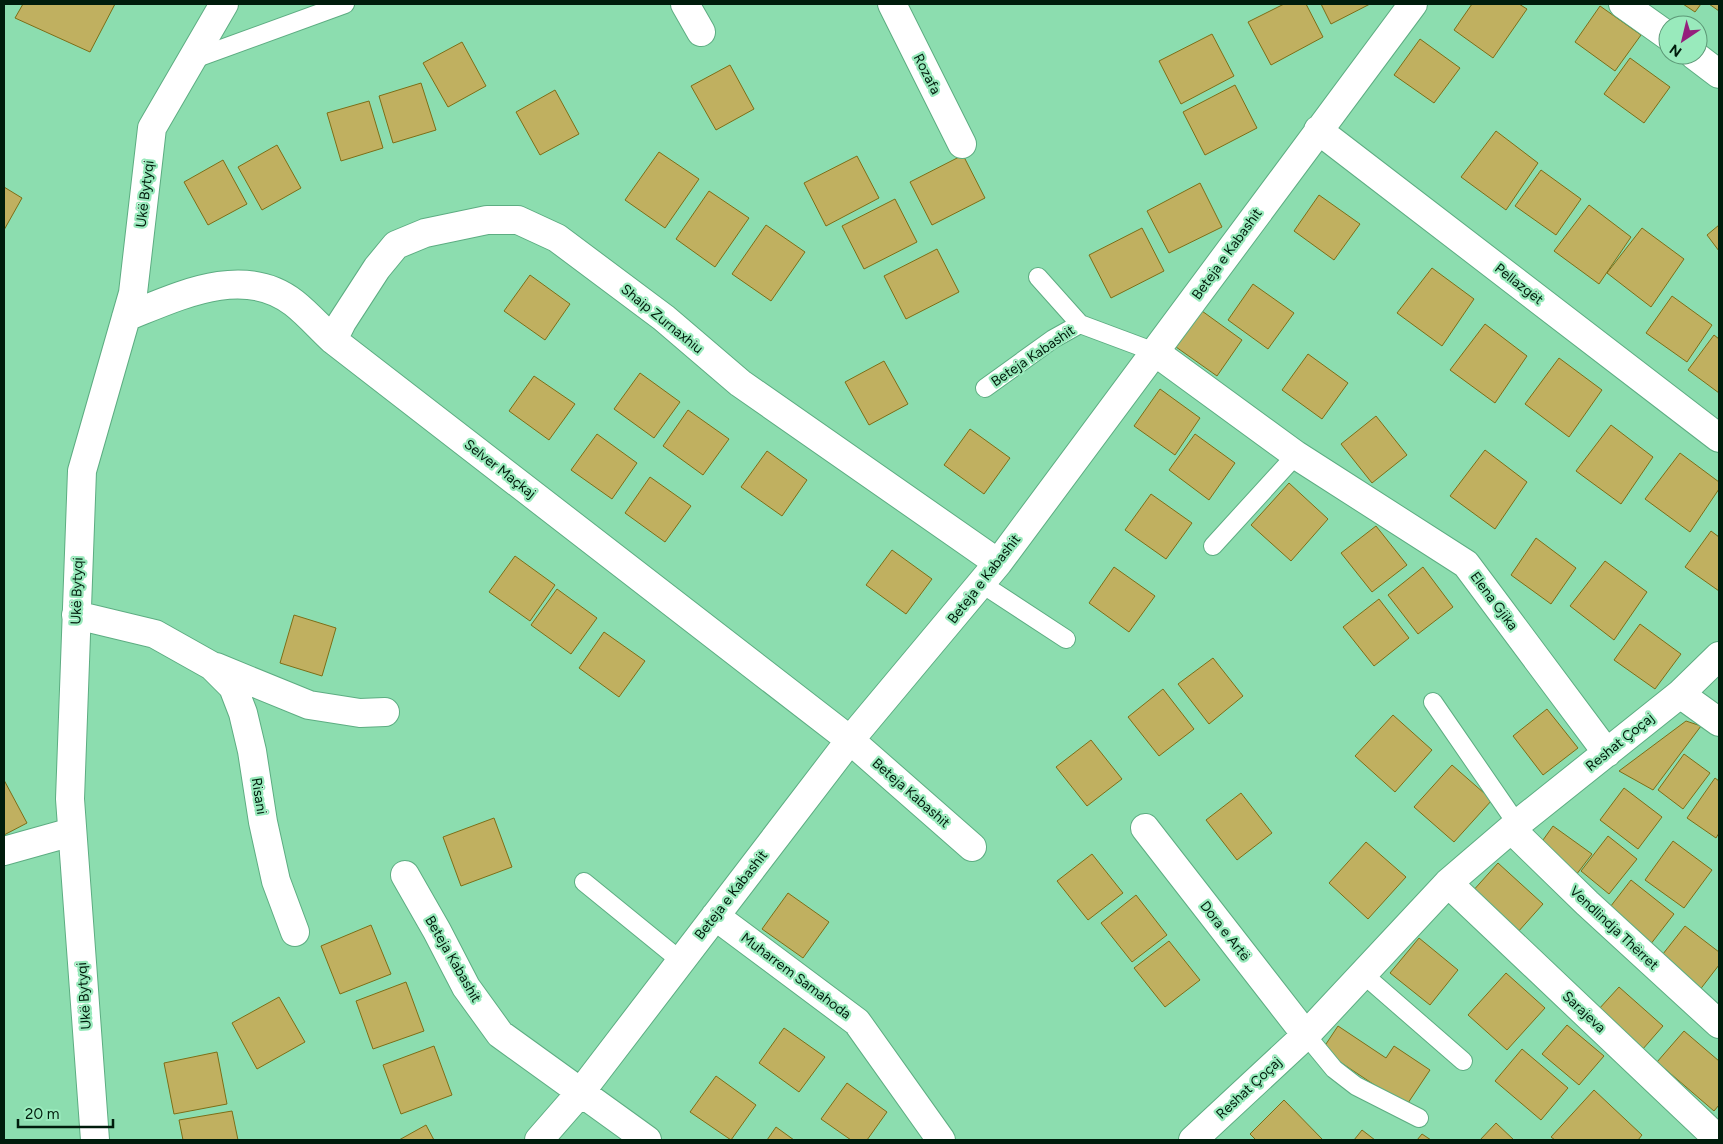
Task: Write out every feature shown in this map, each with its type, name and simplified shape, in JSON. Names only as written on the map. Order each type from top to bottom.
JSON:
[{"type":"street","name":"Ukë Bytyqi","points":[[95,1140],[70,799],[82,471],[133,293],[152,128],[224,4]]},
{"type":"street","points":[[684,4],[701,32]]},
{"type":"street","name":"Rozafa","points":[[892,4],[962,144]]},
{"type":"street","name":"Beteja e Kabashit","points":[[539,1140],[580,1093],[850,740],[982,584],[1413,4]]},
{"type":"street","points":[[1623,4],[1658,29]]},
{"type":"street","points":[[1707,65],[1719,74]]},
{"type":"street","name":"Pellazgët","points":[[1318,130],[1719,438]]},
{"type":"street","name":"Shaip Zurnaxhiu","points":[[333,340],[342,322],[377,268],[396,245],[425,233],[487,220],[518,220],[557,238],[664,318],[740,383],[998,563]]},
{"type":"street","name":"Selver Maçkaj","points":[[126,318],[176,298],[208,288],[243,283],[271,290],[293,302],[333,340],[850,740]]},
{"type":"street","name":"Elena Gjika","points":[[1154,352],[1296,454],[1466,564],[1607,753]]},
{"type":"street","name":"Risani","points":[[76,615],[155,634],[212,666],[309,704],[360,713],[385,712]]},
{"type":"street","name":"Reshat Çoçaj","points":[[1193,1140],[1306,1035],[1448,883],[1514,826],[1680,694],[1719,656]]},
{"type":"street","name":"Risani","points":[[212,666],[233,687],[242,713],[252,751],[263,822],[276,880],[295,932]]},
{"type":"street","points":[[1680,694],[1719,722]]},
{"type":"street","name":"Beteja Kabashit","points":[[850,740],[972,847]]},
{"type":"street","name":"Vendlindja Thërret","points":[[1514,826],[1587,904],[1719,1024]]},
{"type":"street","name":"Dora e Artë","points":[[1145,828],[1306,1035]]},
{"type":"street","points":[[4,851],[72,832]]},
{"type":"street","name":"Beteja Kabashit","points":[[404,875],[438,931],[466,987],[500,1034],[646,1140]]},
{"type":"street","name":"Sarajeva","points":[[1448,883],[1719,1140]]},
{"type":"street","name":"Muharrem Samahoda","points":[[715,916],[857,1022],[941,1140]]},
{"type":"lane","points":[[191,60],[345,4]]},
{"type":"lane","name":"Beteja Kabashit","points":[[1038,277],[1080,324],[1154,352]]},
{"type":"lane","name":"Beteja Kabashit","points":[[985,388],[1052,340],[1080,324]]},
{"type":"lane","points":[[1213,546],[1296,454]]},
{"type":"lane","points":[[982,584],[1066,639]]},
{"type":"lane","points":[[1433,702],[1514,826]]},
{"type":"lane","points":[[584,882],[681,961]]},
{"type":"lane","points":[[1364,974],[1464,1061]]},
{"type":"lane","points":[[1306,1035],[1334,1069],[1356,1086],[1418,1118]]},
{"type":"building","points":[[23,4],[115,4],[90,52],[15,18]]},
{"type":"building","points":[[1284,4],[1306,4],[1323,37],[1271,65],[1248,22]]},
{"type":"building","points":[[1321,4],[1370,4],[1331,24]]},
{"type":"building","points":[[1472,4],[1519,4],[1527,9],[1493,58],[1454,30]]},
{"type":"building","points":[[1683,4],[1701,4],[1695,12]]},
{"type":"building","points":[[1709,4],[1719,4],[1719,11]]},
{"type":"building","points":[[1600,6],[1641,35],[1615,71],[1575,42]]},
{"type":"building","points":[[1212,34],[1234,76],[1181,104],[1159,61]]},
{"type":"building","points":[[1420,39],[1460,68],[1434,103],[1394,75]]},
{"type":"building","points":[[462,42],[486,86],[448,107],[423,63]]},
{"type":"building","points":[[1630,58],[1670,87],[1644,123],[1604,94]]},
{"type":"building","points":[[730,65],[754,109],[716,130],[691,86]]},
{"type":"building","points":[[421,83],[436,130],[393,143],[379,96]]},
{"type":"building","points":[[1235,85],[1257,128],[1205,155],[1183,112]]},
{"type":"building","points":[[555,90],[579,134],[540,155],[516,112]]},
{"type":"building","points":[[369,101],[383,148],[341,161],[327,113]]},
{"type":"building","points":[[1496,131],[1538,163],[1506,210],[1461,177]]},
{"type":"building","points":[[277,145],[301,188],[262,210],[238,167]]},
{"type":"building","points":[[659,152],[699,179],[665,228],[625,200]]},
{"type":"building","points":[[963,155],[985,198],[932,225],[910,182]]},
{"type":"building","points":[[857,156],[879,198],[826,226],[804,183]]},
{"type":"building","points":[[223,160],[247,204],[208,225],[184,182]]},
{"type":"building","points":[[1541,170],[1581,199],[1556,235],[1515,206]]},
{"type":"building","points":[[1200,183],[1222,227],[1169,253],[1147,211]]},
{"type":"building","points":[[4,187],[22,198],[4,230]]},
{"type":"building","points":[[709,191],[749,218],[715,267],[676,239]]},
{"type":"building","points":[[1319,195],[1360,224],[1334,260],[1294,231]]},
{"type":"building","points":[[895,199],[917,242],[864,269],[842,226]]},
{"type":"building","points":[[1589,205],[1631,237],[1599,284],[1554,251]]},
{"type":"building","points":[[766,225],[805,252],[771,301],[732,274]]},
{"type":"building","points":[[1719,225],[1719,251],[1707,235]]},
{"type":"building","points":[[1142,228],[1164,271],[1111,298],[1089,255]]},
{"type":"building","points":[[1642,228],[1684,259],[1651,307],[1607,273]]},
{"type":"building","points":[[937,249],[959,292],[906,319],[884,276]]},
{"type":"building","points":[[1432,268],[1474,299],[1442,346],[1397,313]]},
{"type":"building","points":[[530,275],[570,304],[545,340],[504,311]]},
{"type":"building","points":[[1253,284],[1294,313],[1268,349],[1228,320]]},
{"type":"building","points":[[1672,296],[1712,325],[1687,362],[1646,333]]},
{"type":"building","points":[[1202,311],[1242,340],[1217,376],[1176,347]]},
{"type":"building","points":[[1485,324],[1527,356],[1495,403],[1450,370]]},
{"type":"building","points":[[1714,335],[1719,339],[1719,393],[1688,370]]},
{"type":"building","points":[[1308,354],[1348,383],[1322,419],[1282,390]]},
{"type":"building","points":[[1559,358],[1602,390],[1569,437],[1525,404]]},
{"type":"building","points":[[884,361],[908,404],[869,425],[845,382]]},
{"type":"building","points":[[640,373],[680,402],[654,438],[614,409]]},
{"type":"building","points":[[534,376],[575,404],[549,440],[509,411]]},
{"type":"building","points":[[1160,389],[1200,418],[1175,455],[1134,426]]},
{"type":"building","points":[[688,410],[729,439],[703,475],[663,446]]},
{"type":"building","points":[[1376,416],[1407,455],[1372,483],[1341,444]]},
{"type":"building","points":[[1611,425],[1653,457],[1621,504],[1576,471]]},
{"type":"building","points":[[970,429],[1010,458],[984,494],[944,465]]},
{"type":"building","points":[[597,434],[637,463],[612,499],[571,470]]},
{"type":"building","points":[[1195,434],[1235,463],[1209,500],[1169,470]]},
{"type":"building","points":[[1485,450],[1527,482],[1495,529],[1450,496]]},
{"type":"building","points":[[767,451],[807,480],[782,516],[741,487]]},
{"type":"building","points":[[1680,453],[1719,482],[1719,489],[1690,532],[1645,499]]},
{"type":"building","points":[[650,477],[691,506],[665,542],[625,513]]},
{"type":"building","points":[[1289,483],[1328,519],[1291,561],[1251,525]]},
{"type":"building","points":[[1151,494],[1192,523],[1166,559],[1125,530]]},
{"type":"building","points":[[1376,526],[1407,565],[1372,592],[1341,553]]},
{"type":"building","points":[[1711,531],[1719,537],[1719,591],[1685,567]]},
{"type":"building","points":[[1536,538],[1576,568],[1551,604],[1511,575]]},
{"type":"building","points":[[892,550],[932,579],[906,614],[866,585]]},
{"type":"building","points":[[515,556],[555,585],[530,621],[489,592]]},
{"type":"building","points":[[1605,561],[1647,592],[1614,640],[1570,606]]},
{"type":"building","points":[[1114,567],[1155,596],[1129,632],[1089,603]]},
{"type":"building","points":[[1423,567],[1453,607],[1418,634],[1388,595]]},
{"type":"building","points":[[557,589],[597,618],[571,654],[531,625]]},
{"type":"building","points":[[1379,599],[1409,638],[1374,666],[1343,627]]},
{"type":"building","points":[[294,615],[336,628],[322,676],[280,663]]},
{"type":"building","points":[[1640,624],[1681,654],[1655,689],[1614,660]]},
{"type":"building","points":[[604,632],[645,661],[619,697],[579,668]]},
{"type":"building","points":[[1213,658],[1243,696],[1209,724],[1178,684]]},
{"type":"building","points":[[1163,689],[1194,729],[1159,756],[1128,717]]},
{"type":"building","points":[[1547,709],[1578,748],[1543,775],[1513,736]]},
{"type":"building","points":[[1393,715],[1432,750],[1395,792],[1355,756]]},
{"type":"building","points":[[1686,721],[1701,726],[1653,790],[1619,771]]},
{"type":"building","points":[[1091,740],[1122,779],[1087,806],[1056,767]]},
{"type":"building","points":[[1684,754],[1710,773],[1683,809],[1658,790]]},
{"type":"building","points":[[1452,765],[1492,800],[1454,842],[1414,807]]},
{"type":"building","points":[[1715,778],[1719,781],[1719,833],[1716,838],[1687,818]]},
{"type":"building","points":[[4,780],[27,823],[4,835]]},
{"type":"building","points":[[1624,788],[1662,817],[1638,849],[1600,820]]},
{"type":"building","points":[[1241,793],[1272,833],[1237,860],[1206,820]]},
{"type":"building","points":[[494,818],[512,867],[461,886],[443,837]]},
{"type":"building","points":[[1553,826],[1592,854],[1576,875],[1538,847]]},
{"type":"building","points":[[1608,836],[1637,859],[1609,894],[1581,871]]},
{"type":"building","points":[[1673,841],[1712,870],[1684,908],[1645,880]]},
{"type":"building","points":[[1366,842],[1406,877],[1368,919],[1329,883]]},
{"type":"building","points":[[1092,854],[1123,893],[1088,920],[1057,881]]},
{"type":"building","points":[[1498,863],[1543,904],[1517,933],[1471,893]]},
{"type":"building","points":[[1631,880],[1674,914],[1650,945],[1607,911]]},
{"type":"building","points":[[788,893],[829,922],[803,958],[762,929]]},
{"type":"building","points":[[1136,895],[1167,935],[1132,962],[1101,923]]},
{"type":"building","points":[[371,925],[391,974],[340,994],[321,946]]},
{"type":"building","points":[[1685,926],[1719,952],[1719,965],[1699,991],[1659,959]]},
{"type":"building","points":[[1419,938],[1458,970],[1430,1005],[1390,973]]},
{"type":"building","points":[[1169,941],[1200,980],[1165,1007],[1134,968]]},
{"type":"building","points":[[1506,973],[1545,1008],[1507,1050],[1468,1015]]},
{"type":"building","points":[[406,982],[424,1031],[373,1049],[356,1001]]},
{"type":"building","points":[[1619,987],[1663,1026],[1642,1050],[1598,1010]]},
{"type":"building","points":[[279,997],[305,1042],[257,1069],[232,1023]]},
{"type":"building","points":[[1567,1025],[1604,1056],[1579,1085],[1542,1054]]},
{"type":"building","points":[[1338,1026],[1386,1058],[1394,1046],[1430,1070],[1406,1106],[1322,1050]]},
{"type":"building","points":[[784,1028],[825,1057],[799,1092],[759,1063]]},
{"type":"building","points":[[1684,1031],[1719,1061],[1719,1105],[1714,1111],[1657,1062]]},
{"type":"building","points":[[434,1046],[452,1095],[401,1114],[383,1065]]},
{"type":"building","points":[[1522,1049],[1568,1088],[1541,1120],[1495,1081]]},
{"type":"building","points":[[217,1052],[227,1104],[174,1114],[164,1063]]},
{"type":"building","points":[[716,1076],[756,1105],[731,1140],[690,1112]]},
{"type":"building","points":[[847,1083],[887,1112],[867,1140],[851,1140],[821,1119]]},
{"type":"building","points":[[1594,1090],[1642,1135],[1638,1140],[1555,1140],[1551,1137]]},
{"type":"building","points":[[1284,1100],[1323,1140],[1256,1140],[1250,1134]]},
{"type":"building","points":[[232,1111],[238,1140],[183,1140],[179,1120]]},
{"type":"building","points":[[1496,1123],[1514,1140],[1480,1140]]},
{"type":"building","points":[[426,1125],[434,1140],[399,1140]]},
{"type":"building","points":[[776,1127],[794,1140],[767,1140]]},
{"type":"building","points":[[1362,1130],[1375,1140],[1354,1140]]},
{"type":"building","points":[[1422,1134],[1431,1140],[1417,1140]]}]
